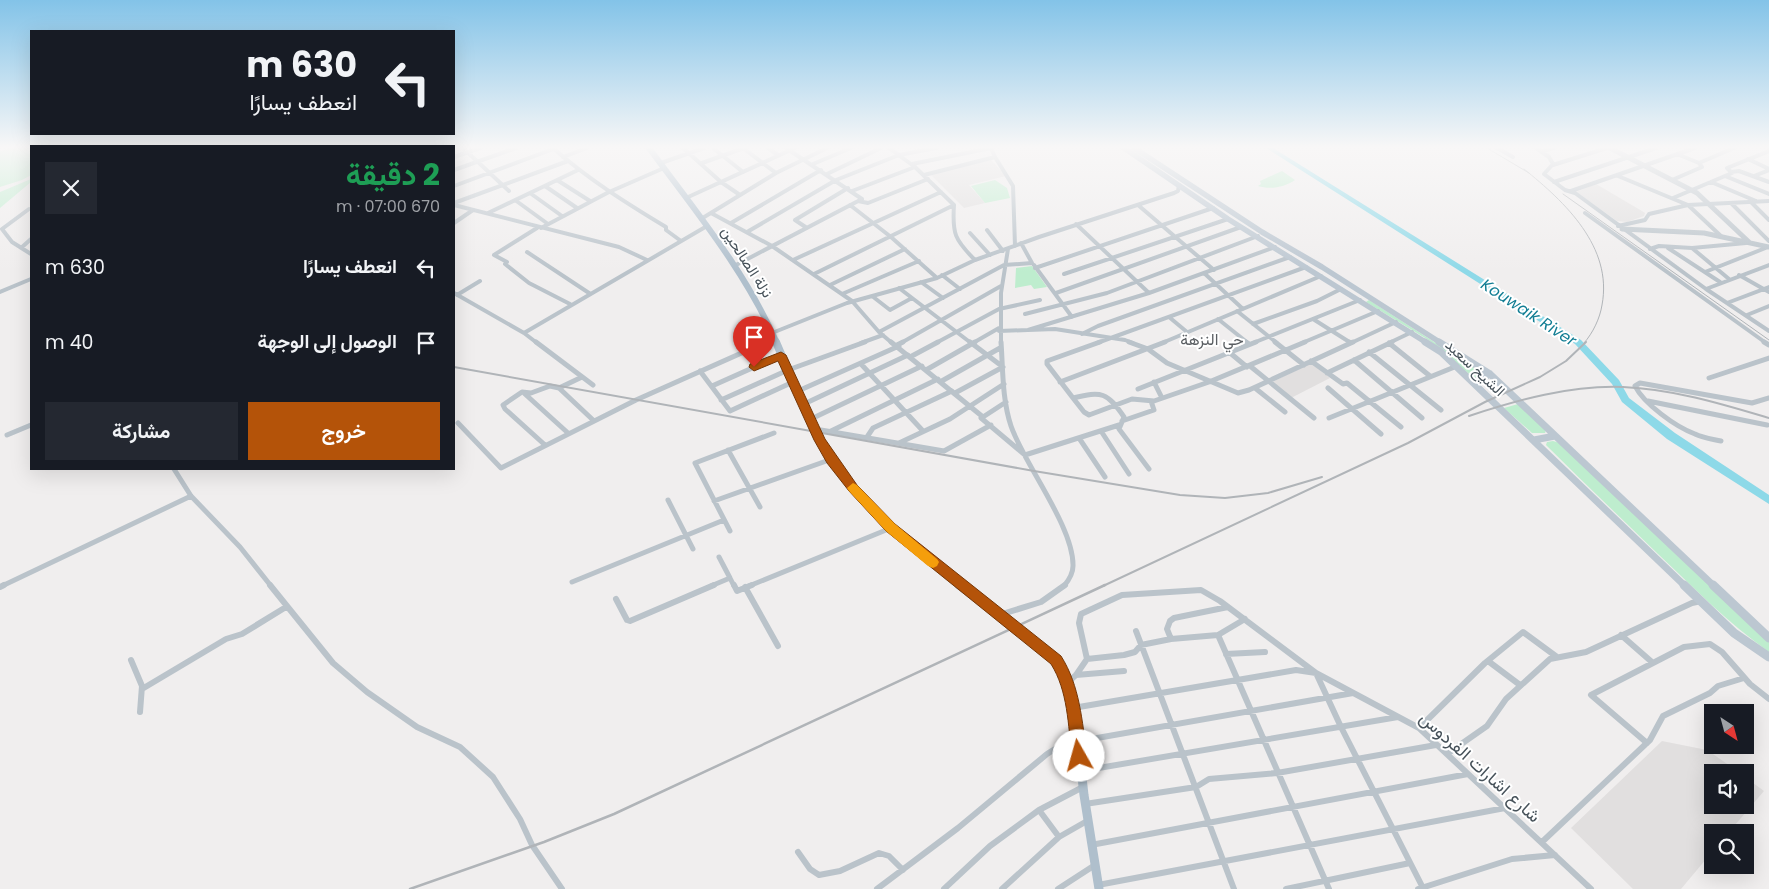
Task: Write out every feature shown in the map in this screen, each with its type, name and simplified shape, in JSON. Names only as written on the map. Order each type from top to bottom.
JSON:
[{"type":"main road","name":"نزلة الصالحين","points":[[680,189],[736,265],[758,302],[814,429],[832,460],[853,488],[890,528],[1056,660],[1068,683],[1073,708],[1087,821],[1098,887]]},
{"type":"main road","name":"الشيخ سعيد","points":[[1188,189],[1228,219],[1412,332],[1457,366],[1734,633],[1769,657]]},
{"type":"main road","name":"الشيخ سعيد","points":[[1191,189],[1322,267],[1490,374],[1769,638]]},
{"type":"main road","points":[[1474,382],[1490,374]]},
{"type":"main road","points":[[1534,440],[1555,436]]},
{"type":"street","points":[[455,204],[491,189]]},
{"type":"street","points":[[488,213],[538,189]]},
{"type":"street","points":[[550,189],[577,208]]},
{"type":"street","points":[[571,189],[590,202]]},
{"type":"street","points":[[605,189],[666,227],[666,230],[681,241]]},
{"type":"street","points":[[570,304],[529,283],[494,255],[539,228],[614,189]]},
{"type":"street","points":[[686,198],[705,189]]},
{"type":"street","points":[[732,189],[740,195]]},
{"type":"street","points":[[524,333],[570,304],[681,241],[704,222],[711,213],[749,189]]},
{"type":"street","points":[[731,223],[789,189]]},
{"type":"street","points":[[747,232],[820,189]]},
{"type":"street","points":[[858,201],[868,203],[902,189]]},
{"type":"street","points":[[938,189],[954,205],[952,232],[958,243],[975,260]]},
{"type":"street","points":[[1013,189],[1016,246]]},
{"type":"street","points":[[458,423],[501,468],[593,420],[773,336],[852,302],[939,277],[975,260],[1021,243],[1138,205],[1178,189]]},
{"type":"street","points":[[1566,189],[1706,290],[1769,331]]},
{"type":"street","points":[[1570,192],[1577,189]]},
{"type":"street","points":[[1653,189],[1688,205],[1722,237]]},
{"type":"street","points":[[1673,198],[1691,189]]},
{"type":"street","points":[[1693,189],[1749,242]]},
{"type":"street","points":[[1728,189],[1759,202]]},
{"type":"street","points":[[736,265],[807,228],[858,201],[862,198],[850,190],[794,220],[807,228]]},
{"type":"street","points":[[793,260],[941,192]]},
{"type":"street","points":[[530,193],[562,216]]},
{"type":"street","points":[[515,200],[548,224]]},
{"type":"street","points":[[1751,202],[1769,220]]},
{"type":"street","points":[[1620,227],[1645,220],[1649,214],[1688,205],[1769,202]]},
{"type":"street","points":[[1731,203],[1769,241]]},
{"type":"street","points":[[455,204],[539,228],[619,247],[648,260]]},
{"type":"street","points":[[850,205],[919,262],[939,277],[960,289]]},
{"type":"street","points":[[814,274],[891,238],[954,205]]},
{"type":"street","points":[[1138,205],[1214,270]]},
{"type":"street","points":[[1035,268],[1213,208]]},
{"type":"street","points":[[29,209],[2,229],[12,242],[30,252]]},
{"type":"street","points":[[455,222],[473,210]]},
{"type":"street","points":[[711,213],[772,246],[842,294],[852,302],[881,334],[983,416],[982,418],[1025,455]]},
{"type":"street","points":[[1585,213],[1769,344]]},
{"type":"street","points":[[1064,274],[1228,219]]},
{"type":"street","points":[[1076,224],[1149,293]]},
{"type":"street","points":[[1056,293],[1241,226]]},
{"type":"street","points":[[1620,227],[1682,231],[1769,247]]},
{"type":"street","points":[[987,230],[1006,250]]},
{"type":"street","points":[[970,233],[990,255]]},
{"type":"street","points":[[1024,314],[1106,293],[1264,233]]},
{"type":"street","points":[[21,248],[30,240]]},
{"type":"street","points":[[1650,248],[1692,248],[1749,242]]},
{"type":"street","points":[[1021,243],[1035,268],[1072,316]]},
{"type":"street","points":[[1028,330],[1149,293],[1274,247]]},
{"type":"street","points":[[1665,247],[1720,282]]},
{"type":"street","points":[[1705,272],[1714,266],[1769,247]]},
{"type":"street","points":[[1692,248],[1729,279]]},
{"type":"street","points":[[830,286],[905,249]]},
{"type":"street","points":[[998,615],[1028,607],[1049,597],[1067,584],[1074,572],[1069,546],[1055,510],[1014,433],[1006,402],[1000,348],[999,309],[1006,250]]},
{"type":"street","points":[[527,252],[589,293]]},
{"type":"street","points":[[1082,334],[1098,326],[1290,257]]},
{"type":"street","points":[[842,294],[919,262]]},
{"type":"street","points":[[721,400],[788,370],[881,334],[1004,264],[1032,263]]},
{"type":"street","points":[[1706,290],[1720,282],[1769,265]]},
{"type":"street","points":[[1306,266],[1047,361],[1047,364],[1086,414],[1132,399],[1151,401],[1209,382],[1378,311]]},
{"type":"street","points":[[1204,273],[1243,309]]},
{"type":"street","points":[[1739,275],[1769,292]]},
{"type":"street","points":[[1060,382],[1148,349],[1321,276]]},
{"type":"street","points":[[0,292],[30,279]]},
{"type":"street","points":[[455,294],[480,281]]},
{"type":"street","points":[[921,282],[943,298]]},
{"type":"street","points":[[798,392],[898,346],[1001,286]]},
{"type":"street","points":[[1727,303],[1769,286]]},
{"type":"street","points":[[899,288],[1003,367]]},
{"type":"street","points":[[1253,324],[1341,289]]},
{"type":"street","points":[[455,294],[524,333],[593,385]]},
{"type":"street","points":[[872,296],[890,310],[912,298]]},
{"type":"street","points":[[804,404],[909,356],[999,309],[1040,300]]},
{"type":"street","points":[[1138,389],[1360,300]]},
{"type":"street","points":[[1746,315],[1769,306]]},
{"type":"street","points":[[1237,311],[1304,365]]},
{"type":"street","points":[[1169,317],[1187,332]]},
{"type":"street","points":[[1218,319],[1249,344]]},
{"type":"street","points":[[1313,319],[1351,343]]},
{"type":"street","points":[[811,419],[924,368],[999,330],[1055,329],[1125,340],[1148,349],[1167,363],[1238,393],[1255,388],[1396,322]]},
{"type":"street","points":[[1761,326],[1769,322]]},
{"type":"street","points":[[1326,373],[1412,332]]},
{"type":"street","points":[[1389,343],[1430,376]]},
{"type":"street","points":[[831,431],[894,399],[939,380],[1000,348]]},
{"type":"street","points":[[1229,352],[1269,381],[1314,418]]},
{"type":"street","points":[[1369,352],[1441,410]]},
{"type":"street","points":[[712,386],[781,355]]},
{"type":"street","points":[[1709,378],[1769,358]]},
{"type":"street","points":[[1354,360],[1422,418]]},
{"type":"street","points":[[1311,361],[1343,384],[1347,383],[1401,427]]},
{"type":"street","points":[[862,364],[923,431]]},
{"type":"street","points":[[1329,418],[1457,366]]},
{"type":"street","points":[[867,437],[874,428],[1003,367]]},
{"type":"street","points":[[700,371],[730,411],[793,382]]},
{"type":"street","points":[[559,388],[582,377]]},
{"type":"street","points":[[1154,382],[1162,398]]},
{"type":"street","points":[[1721,440],[1690,433],[1676,426],[1639,394],[1635,386],[1640,383],[1752,403],[1769,398]]},
{"type":"street","points":[[899,443],[950,418],[1004,384]]},
{"type":"street","points":[[545,445],[504,409],[503,405],[522,392],[525,394],[550,386],[559,388],[593,420]]},
{"type":"street","points":[[1255,388],[1285,412]]},
{"type":"street","points":[[1328,388],[1381,434]]},
{"type":"street","points":[[1073,398],[1103,392],[1124,417],[1119,429],[1149,469]]},
{"type":"street","points":[[525,394],[568,433]]},
{"type":"street","points":[[1025,455],[1101,431],[1154,410],[1151,401]]},
{"type":"street","points":[[1647,401],[1767,425]]},
{"type":"street","points":[[983,416],[1006,402]]},
{"type":"street","points":[[7,436],[30,425]]},
{"type":"street","points":[[814,429],[944,451],[991,425]]},
{"type":"street","points":[[1101,431],[1129,474]]},
{"type":"street","points":[[730,531],[695,463],[774,433]]},
{"type":"street","points":[[1079,438],[1105,477]]},
{"type":"street","points":[[728,450],[760,507]]},
{"type":"street","points":[[714,501],[832,460]]},
{"type":"street","points":[[175,470],[192,496],[240,547],[286,607],[333,663],[367,692],[417,727],[460,747],[494,776],[520,820],[532,845],[562,889]]},
{"type":"street","points":[[0,587],[192,496]]},
{"type":"street","points":[[668,500],[684,528],[693,549]]},
{"type":"street","points":[[572,582],[724,520]]},
{"type":"street","points":[[719,557],[736,590],[890,528]]},
{"type":"street","points":[[616,599],[628,621],[730,578]]},
{"type":"street","points":[[745,587],[778,646]]},
{"type":"street","points":[[1068,683],[1087,659],[1078,622],[1081,614],[1122,595],[1201,590],[1245,619],[1316,673],[1341,727],[1410,863],[1420,888],[1512,859],[1555,855]]},
{"type":"street","points":[[1447,754],[1486,726],[1506,698],[1550,659],[1579,655],[1692,603],[1702,601]]},
{"type":"street","points":[[142,689],[286,607]]},
{"type":"street","points":[[1171,639],[1167,629],[1170,621],[1174,618],[1228,607]]},
{"type":"street","points":[[1087,659],[1124,655],[1135,652],[1141,645],[1171,639],[1218,635],[1245,619]]},
{"type":"street","points":[[1136,630],[1234,889]]},
{"type":"street","points":[[1419,728],[1488,661],[1523,632],[1557,657]]},
{"type":"street","points":[[1218,635],[1329,889]]},
{"type":"street","points":[[1621,635],[1653,663]]},
{"type":"street","points":[[1647,743],[1591,695],[1684,647],[1710,644],[1722,652],[1744,678],[1769,700]]},
{"type":"street","points":[[1226,654],[1265,652]]},
{"type":"street","points":[[131,660],[142,689],[140,712]]},
{"type":"street","points":[[1488,661],[1520,685]]},
{"type":"street","name":"شارع اشارات الفردوس","points":[[1073,708],[1296,670],[1316,673],[1419,728],[1591,889]]},
{"type":"street","points":[[1076,675],[1124,671]]},
{"type":"street","points":[[1542,842],[1647,743],[1663,716],[1710,693],[1718,686],[1744,678]]},
{"type":"street","points":[[877,889],[958,828],[1047,754],[1063,744],[1327,696],[1353,693]]},
{"type":"street","points":[[1081,771],[1399,717]]},
{"type":"street","points":[[1085,804],[1196,787],[1209,779],[1277,772],[1436,745]]},
{"type":"street","points":[[1091,845],[1468,774]]},
{"type":"street","points":[[944,889],[990,846],[1039,810],[1083,787]]},
{"type":"street","points":[[1098,887],[1224,861],[1505,808]]},
{"type":"street","points":[[1039,810],[1059,837]]},
{"type":"street","points":[[1002,889],[1059,837],[1087,821]]},
{"type":"street","points":[[798,852],[810,870],[818,875],[830,875],[878,853],[889,856],[903,870]]},
{"type":"street","points":[[1286,889],[1410,863]]},
{"type":"street","points":[[1058,889],[1095,865]]},
{"type":"shaded area","points":[[945,189],[973,189],[985,203],[964,208]]},
{"type":"shaded area","points":[[1582,189],[1605,189],[1645,213],[1644,216],[1627,222],[1617,221],[1576,192]]},
{"type":"shaded area","points":[[1311,363],[1330,378],[1291,398],[1272,382]]},
{"type":"shaded area","points":[[1662,741],[1704,749],[1704,754],[1713,754],[1727,764],[1704,764],[1704,814],[1744,814],[1736,824],[1704,824],[1704,862],[1681,889],[1633,889],[1571,828]]},
{"type":"shaded area","points":[[1754,784],[1764,791],[1754,803]]},
{"type":"green space","points":[[6,189],[22,189],[0,208],[0,192]]},
{"type":"green space","points":[[974,189],[1007,189],[1010,198],[985,203]]},
{"type":"green space","points":[[1032,266],[1047,287],[1034,289],[1031,285],[1015,288],[1016,268]]},
{"type":"green space","points":[[1369,300],[1484,374],[1475,379],[1430,341],[1366,302]]},
{"type":"green space","points":[[1518,404],[1546,430],[1545,433],[1532,433],[1504,408]]},
{"type":"green space","points":[[1547,442],[1560,443],[1769,641],[1769,652],[1712,605],[1546,445]]},
{"type":"waterway","name":"Kouwaik River","points":[[1335,189],[1578,342],[1616,382],[1625,400],[1671,436],[1769,500]]},
{"type":"railway","points":[[1548,189],[1570,211],[1582,228],[1593,245],[1600,264],[1603,284],[1601,310],[1593,330],[1584,343]]},
{"type":"railway","points":[[1563,194],[1769,340]]},
{"type":"railway","points":[[1103,586],[1408,443],[1485,402],[1540,377],[1566,361],[1586,342]]},
{"type":"railway","points":[[455,367],[1034,471],[1180,495],[1225,498],[1268,493],[1322,477]]},
{"type":"railway","points":[[1469,416],[1506,404],[1564,391],[1584,388],[1623,387],[1679,394],[1769,418]]},
{"type":"railway","points":[[410,889],[544,842],[614,814],[1105,585]]},
{"type":"slow traffic","points":[[853,488],[890,528],[933,562]]},
{"type":"district","name":"حي النزهة","points":[[1212,339]]},
{"type":"route","points":[[754,367],[781,355],[814,429],[832,460],[853,488],[890,528],[1056,660],[1064,674],[1071,694],[1079,756]]}]
